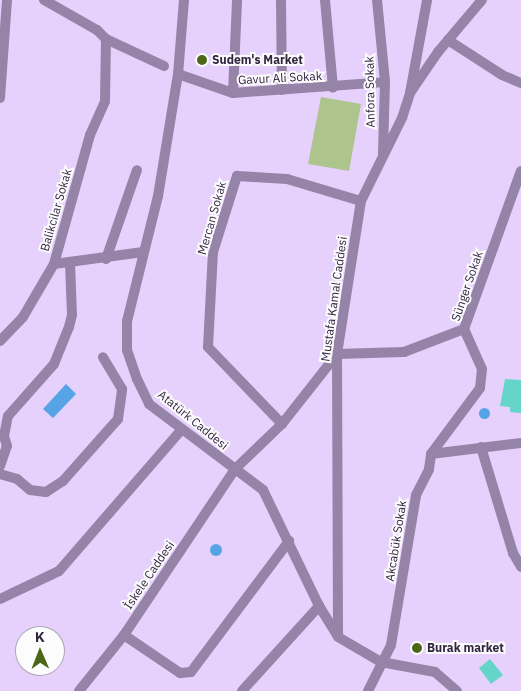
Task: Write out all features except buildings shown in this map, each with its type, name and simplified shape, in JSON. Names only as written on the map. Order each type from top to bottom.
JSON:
[{"type":"street","points":[[0,98],[7,0]]},
{"type":"street","points":[[44,0],[97,30],[106,39],[164,66]]},
{"type":"street","name":"Atatürk Caddesi","points":[[184,0],[178,74],[158,196],[142,252],[127,321],[127,350],[149,404],[263,490],[319,606],[338,637],[381,662],[435,672],[457,691]]},
{"type":"street","points":[[233,93],[237,0]]},
{"type":"street","points":[[281,0],[282,90]]},
{"type":"street","points":[[326,0],[333,88]]},
{"type":"street","name":"Anfora Sokak","points":[[377,0],[385,82],[383,154]]},
{"type":"street","points":[[410,93],[427,0]]},
{"type":"street","name":"Mustafa Kamal Caddesi","points":[[338,637],[337,354],[361,201],[410,93],[474,5],[482,0]]},
{"type":"street","name":"Balikcilar Sokak","points":[[1,338],[23,317],[54,264],[90,136],[105,101],[106,39]]},
{"type":"street","points":[[448,40],[502,75],[521,84]]},
{"type":"street","name":"Gavur Ali Sokak","points":[[178,74],[233,93],[333,88],[385,82]]},
{"type":"street","points":[[106,259],[137,170]]},
{"type":"street","name":"Sünger Sokak","points":[[431,454],[480,388],[482,369],[464,328],[521,171]]},
{"type":"street","name":"Mercan Sokak","points":[[282,424],[208,347],[213,252],[237,176],[287,178],[361,201]]},
{"type":"street","points":[[54,264],[106,259],[142,252]]},
{"type":"street","points":[[0,466],[7,446],[4,436],[8,416],[54,364],[69,328],[72,315],[70,263]]},
{"type":"street","points":[[337,354],[404,352],[464,328]]},
{"type":"street","name":"İskele Caddesi","points":[[79,691],[124,635],[235,470],[282,424],[337,354]]},
{"type":"street","points":[[0,474],[17,479],[30,490],[46,492],[63,481],[118,418],[122,389],[103,357]]},
{"type":"street","points":[[0,599],[59,571],[181,430]]},
{"type":"street","points":[[431,454],[521,443]]},
{"type":"street","points":[[480,447],[513,553],[521,567]]},
{"type":"street","name":"Akcabük Sokak","points":[[368,691],[391,645],[416,495],[429,469],[431,454]]},
{"type":"street","points":[[124,635],[180,673],[191,672],[289,541]]},
{"type":"street","points":[[242,691],[319,606]]},
{"type":"green space","points":[[321,97],[361,104],[349,171],[308,164]]},
{"type":"water","points":[[66,384],[76,394],[53,418],[43,409]]},
{"type":"water","points":[[484,407],[490,413],[484,419],[478,413]]},
{"type":"water","points":[[216,544],[222,550],[216,556],[210,550]]},
{"type":"place","name":"Sudem's Market","points":[[202,60]]},
{"type":"place","name":"Burak market","points":[[417,648]]}]
